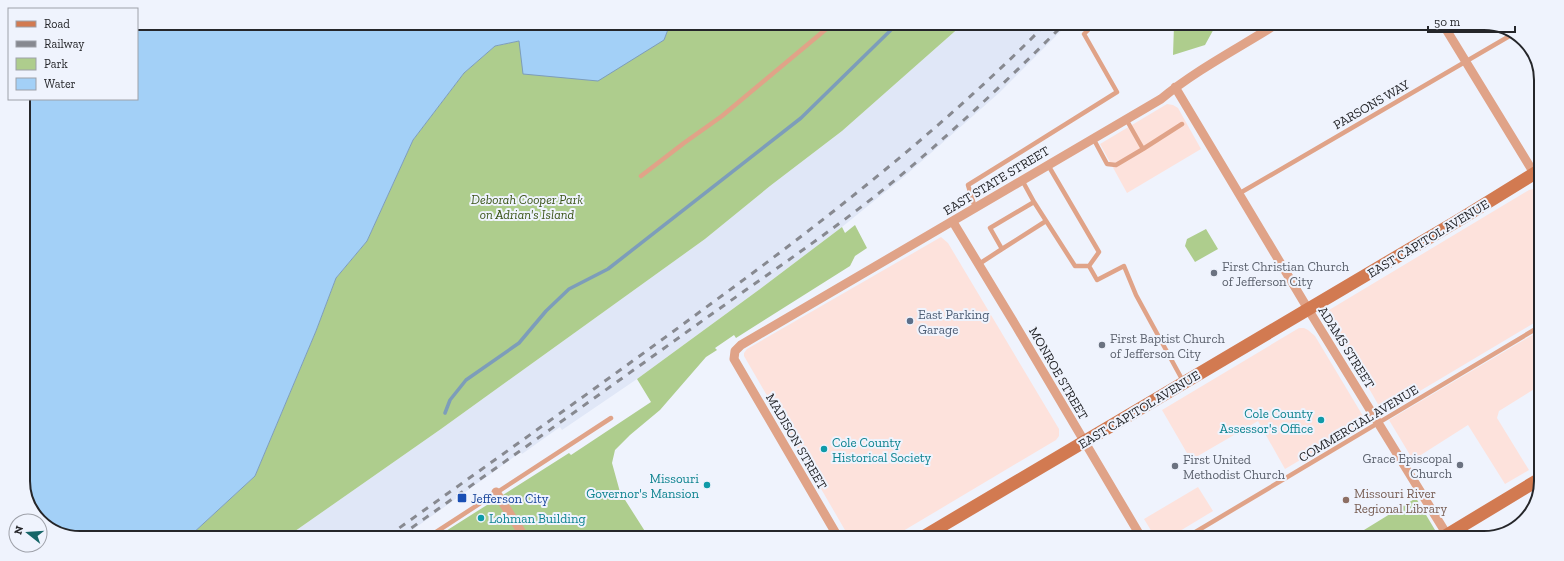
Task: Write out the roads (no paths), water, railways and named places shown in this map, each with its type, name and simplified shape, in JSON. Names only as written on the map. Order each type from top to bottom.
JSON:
[{"type":"street","name":"EAST STATE STREET","points":[[734,359],[735,351],[741,346],[953,222],[1048,164],[1161,99],[1175,87],[1268,30]]},
{"type":"street","points":[[1446,30],[1534,170]]},
{"type":"street","name":"ADAMS STREET","points":[[1175,87],[1240,193],[1308,309],[1379,423],[1442,531]]},
{"type":"street","name":"EAST CAPITOL AVENUE","points":[[933,531],[1459,220],[1534,178]]},
{"type":"street","name":"MONROE STREET","points":[[953,222],[1137,531]]},
{"type":"street","name":"MADISON STREET","points":[[734,359],[834,531]]},
{"type":"street","points":[[1456,531],[1534,482]]},
{"type":"street","points":[[496,492],[521,531]]},
{"type":"lane","points":[[641,176],[722,116],[825,30]]},
{"type":"lane","points":[[975,208],[968,185],[1117,92],[1084,34],[1088,30]]},
{"type":"lane","name":"PARSONS WAY","points":[[1240,193],[1509,37]]},
{"type":"lane","points":[[1126,119],[1143,149]]},
{"type":"lane","points":[[1093,138],[1107,164],[1116,165],[1182,124]]},
{"type":"lane","points":[[1048,164],[1099,252],[1089,266]]},
{"type":"lane","points":[[1022,180],[1034,202],[1075,266],[1089,266]]},
{"type":"lane","points":[[1002,249],[990,228],[1034,202]]},
{"type":"lane","points":[[979,264],[1046,221]]},
{"type":"lane","points":[[1089,266],[1097,280],[1124,266],[1136,295],[1184,383]]},
{"type":"lane","name":"COMMERCIAL AVENUE","points":[[1197,531],[1534,330]]},
{"type":"lane","points":[[438,531],[611,418]]},
{"type":"water","points":[[138,30],[668,30],[664,40],[598,81],[523,74],[519,41],[495,46],[464,73],[413,140],[367,241],[336,278],[316,331],[255,476],[195,531],[80,531],[70,530],[52,523],[48,519],[48,513],[42,513],[37,506],[30,484],[30,100],[138,100]]},
{"type":"waterway","points":[[445,413],[450,400],[466,380],[519,343],[546,311],[569,289],[608,269],[801,118],[891,30]]},
{"type":"railway","points":[[395,531],[746,278],[835,210],[922,139],[964,102],[1040,30]]},
{"type":"railway","points":[[407,531],[809,246],[882,191],[946,136],[1058,30]]},
{"type":"place","name":"First Christian Church of Jefferson City","points":[[1214,273]]},
{"type":"place","name":"East Parking Garage","points":[[910,321]]},
{"type":"place","name":"First Baptist Church of Jefferson City","points":[[1102,345]]},
{"type":"place","name":"Cole County Assessor's Office","points":[[1321,420]]},
{"type":"place","name":"Cole County Historical Society","points":[[824,449]]},
{"type":"place","name":"Grace Episcopal Church","points":[[1460,465]]},
{"type":"place","name":"First United Methodist Church","points":[[1175,466]]},
{"type":"place","name":"Missouri Governor's Mansion","points":[[707,485]]},
{"type":"place","name":"Jefferson City","points":[[462,498]]},
{"type":"place","name":"Missouri River Regional Library","points":[[1346,500]]},
{"type":"place","name":"Lohman Building","points":[[481,518]]},
{"type":"park label","name":"Deborah Cooper Park on Adrian's Island","points":[[527,206]]}]
